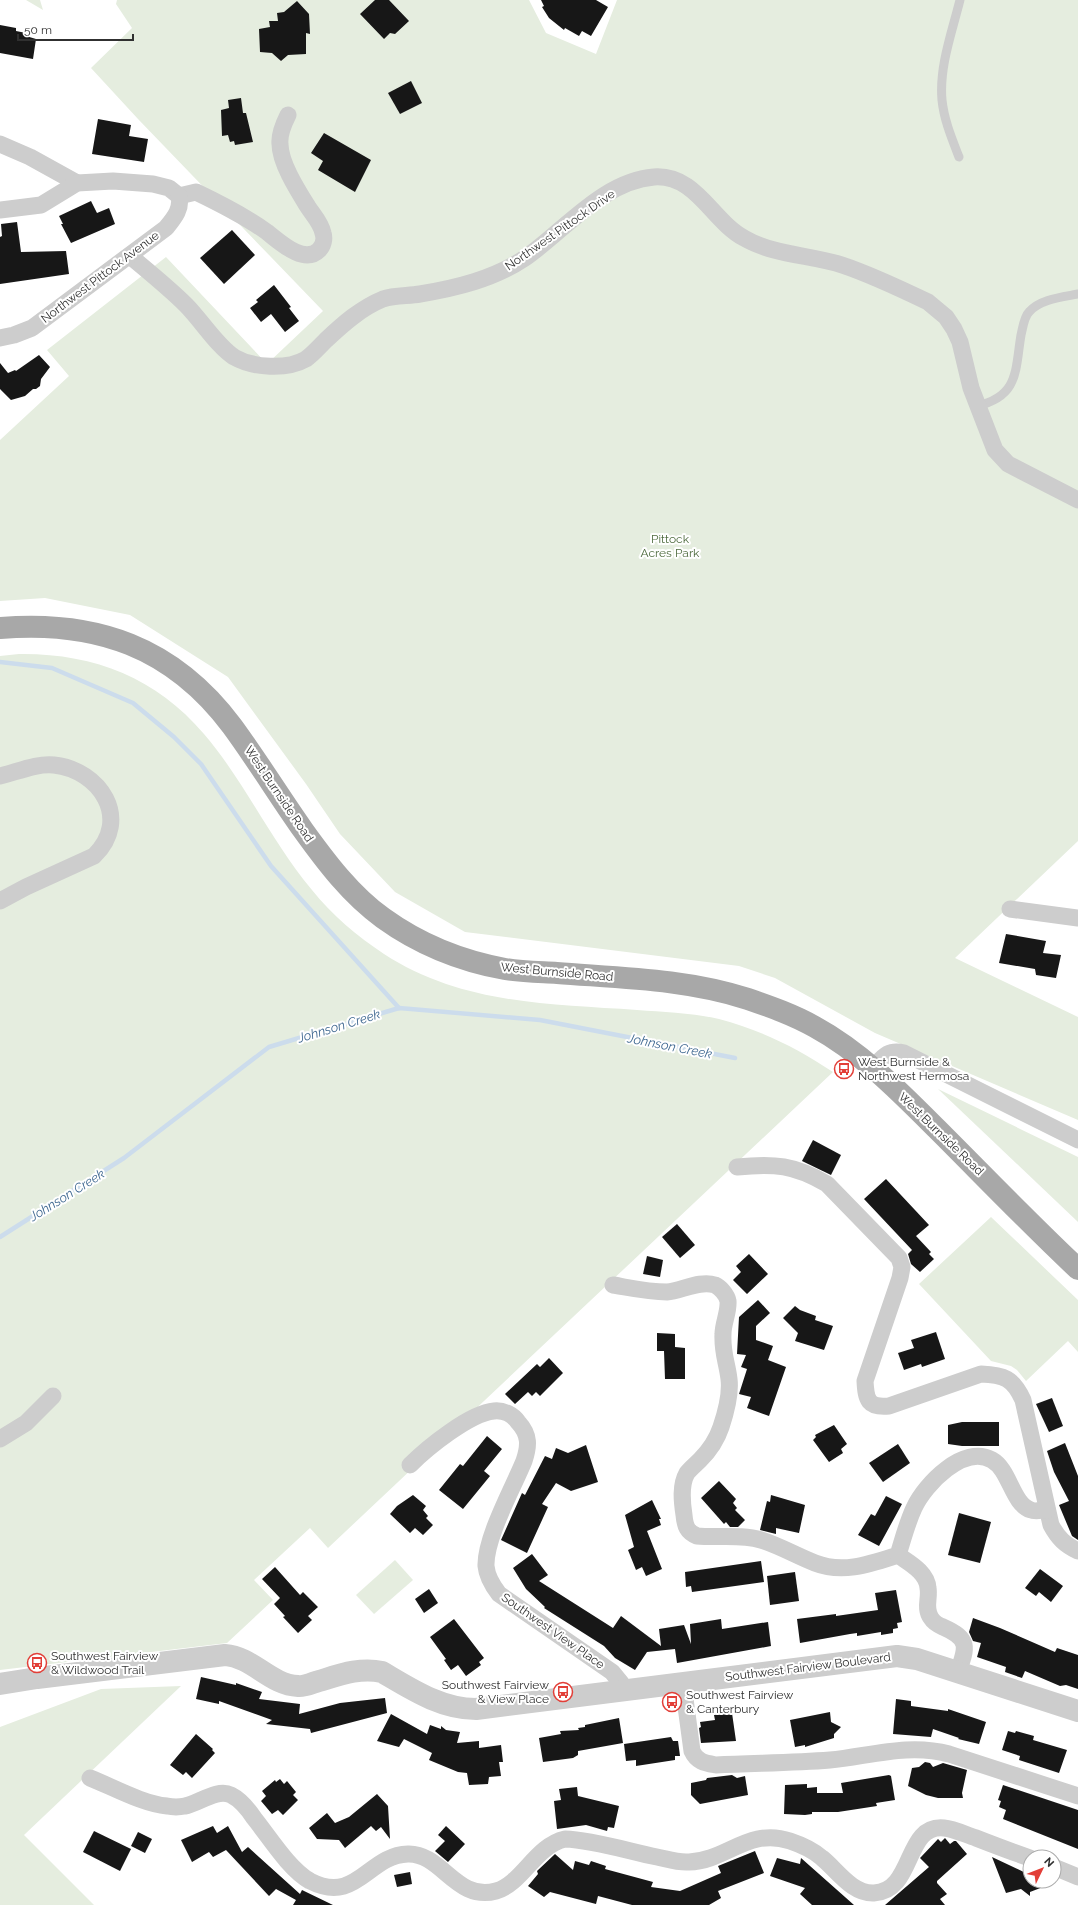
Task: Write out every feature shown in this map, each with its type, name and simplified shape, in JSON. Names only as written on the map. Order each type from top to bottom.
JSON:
[{"type":"main road","name":"West Burnside Road","points":[[0,628],[24,626],[63,626],[121,639],[148,652],[189,680],[206,696],[232,726],[288,810],[331,868],[381,917],[424,942],[460,958],[507,969],[662,982],[717,990],[794,1016],[817,1028],[873,1068],[913,1105],[1078,1269]]},
{"type":"street","points":[[0,210],[41,205],[77,183],[113,181],[153,184],[169,188],[179,196],[196,192],[250,221],[289,249],[305,256],[315,254],[322,247],[324,236],[321,225],[291,176],[283,158],[280,144],[284,124],[288,115]]},
{"type":"street","points":[[0,144],[30,157],[77,183]]},
{"type":"street","name":"Northwest Pittock Drive","points":[[130,256],[187,306],[234,357],[255,364],[276,367],[293,365],[307,358],[368,305],[386,298],[419,294],[489,277],[527,256],[568,222],[607,195],[631,183],[644,179],[664,178],[682,183],[694,192],[729,228],[746,240],[777,250],[843,266],[928,302],[946,318],[957,335],[977,406],[995,450],[1001,458],[1020,471],[1078,500]]},
{"type":"street","name":"Northwest Pittock Avenue","points":[[0,338],[14,335],[32,328],[166,228],[177,214],[181,203],[179,196]]},
{"type":"street","points":[[0,776],[38,766],[53,765],[68,768],[85,777],[101,791],[108,800],[112,812],[112,821],[109,833],[101,850],[94,856],[26,887],[0,901]]},
{"type":"street","points":[[1010,909],[1078,918]]},
{"type":"street","points":[[873,1068],[888,1053],[893,1051],[904,1053],[1078,1140]]},
{"type":"street","points":[[738,1167],[764,1164],[796,1169],[813,1176],[827,1184],[899,1258],[902,1267],[900,1278],[886,1324],[865,1381],[866,1394],[870,1402],[878,1407],[890,1406],[981,1374],[996,1374],[1009,1380],[1017,1387],[1023,1400],[1051,1525],[1059,1539],[1066,1546],[1078,1551]]},
{"type":"street","points":[[612,1285],[645,1291],[668,1292],[704,1285],[715,1285],[724,1292],[728,1300],[723,1333],[723,1354],[729,1380],[728,1404],[721,1429],[708,1452],[688,1471],[684,1481],[682,1503],[685,1523],[688,1531],[697,1536],[739,1536],[761,1540],[814,1563],[834,1568],[860,1566],[898,1555]]},
{"type":"street","points":[[0,1439],[26,1423],[53,1396]]},
{"type":"street","name":"Southwest View Place","points":[[410,1465],[421,1454],[463,1423],[494,1411],[501,1411],[510,1414],[517,1420],[525,1429],[528,1439],[528,1448],[524,1461],[490,1540],[486,1555],[488,1576],[499,1594],[612,1672],[621,1683],[623,1690]]},
{"type":"street","points":[[898,1555],[914,1507],[930,1485],[948,1468],[962,1459],[978,1456],[993,1460],[1003,1472],[1021,1503],[1032,1510],[1047,1510]]},
{"type":"street","points":[[898,1555],[913,1566],[927,1581],[929,1588],[927,1603],[930,1618],[935,1623],[956,1632],[966,1644],[966,1651],[958,1672]]},
{"type":"street","name":"Southwest Fairview Boulevard","points":[[0,1684],[37,1678],[225,1655],[236,1656],[277,1680],[298,1687],[354,1671],[375,1670],[382,1672],[434,1701],[458,1709],[476,1709],[623,1690],[683,1684],[892,1656],[909,1657],[1078,1711]]},
{"type":"street","points":[[683,1684],[692,1751],[698,1760],[704,1763],[716,1765],[830,1760],[894,1750],[928,1749],[949,1754],[1078,1796]]},
{"type":"street","points":[[90,1778],[146,1801],[166,1806],[185,1806],[218,1794],[230,1794],[242,1802],[295,1869],[310,1881],[329,1888],[344,1887],[356,1883],[386,1859],[396,1855],[412,1854],[424,1858],[468,1889],[482,1893],[490,1892],[505,1887],[543,1850],[557,1841],[565,1839],[682,1863],[703,1860],[720,1855],[735,1846],[753,1840],[772,1838],[788,1840],[816,1853],[855,1887],[874,1893],[887,1890],[895,1883],[904,1871],[917,1843],[933,1830],[945,1828],[960,1832],[1022,1855]]},
{"type":"street","points":[[1062,1870],[1078,1877]]},
{"type":"lane","points":[[959,157],[949,130],[942,101],[942,71],[960,0]]},
{"type":"lane","points":[[977,406],[991,402],[1006,391],[1012,383],[1023,327],[1029,312],[1047,301],[1078,294]]},
{"type":"green space","points":[[26,0],[40,0],[43,10]]},
{"type":"green space","name":"Pittock Acres Park","points":[[117,0],[529,0],[546,33],[596,54],[617,0],[1078,0],[1078,841],[955,958],[1078,1017],[1078,1120],[875,1033],[775,978],[739,966],[465,932],[395,892],[340,834],[306,784],[228,677],[130,615],[45,598],[0,601],[0,440],[69,376],[47,350],[166,257],[267,364],[323,311],[138,119],[91,68],[132,28],[116,4]]},
{"type":"green space","points":[[19,654],[72,658],[97,664],[121,672],[144,683],[165,697],[185,714],[219,752],[297,871],[320,899],[345,925],[364,940],[413,971],[444,983],[474,992],[506,998],[571,1006],[699,1015],[719,1019],[764,1034],[806,1055],[833,1072],[328,1548],[310,1528],[254,1580],[273,1600],[227,1643],[0,1670],[0,656]]},
{"type":"green space","points":[[938,1089],[1078,1157],[1078,1222]]},
{"type":"green space","points":[[991,1217],[1078,1300],[1078,1352],[1068,1341],[1026,1381],[1017,1370],[1011,1366],[991,1361],[919,1284]]},
{"type":"green space","points":[[395,1560],[413,1580],[374,1614],[356,1595]]},
{"type":"green space","points":[[181,1686],[24,1835],[94,1905],[0,1905],[0,1727],[101,1689]]},
{"type":"building","points":[[375,0],[389,0],[409,21],[395,34],[390,33],[384,39],[360,14]]},
{"type":"building","points":[[541,0],[596,0],[608,7],[591,36],[582,31],[579,36],[565,28],[564,30],[549,18],[542,7],[544,6]]},
{"type":"building","points":[[297,1],[309,14],[310,34],[306,33],[306,54],[288,55],[281,61],[272,53],[260,52],[259,29],[270,27],[269,21],[278,21],[277,13],[284,12]]},
{"type":"building","points":[[0,25],[16,28],[16,31],[26,33],[26,36],[36,39],[33,59],[0,53]]},
{"type":"building","points":[[411,81],[422,103],[400,114],[388,93]]},
{"type":"building","points":[[241,98],[243,113],[246,113],[253,142],[235,145],[234,141],[230,142],[228,135],[222,136],[221,110],[229,108],[228,100]]},
{"type":"building","points":[[98,119],[131,125],[129,136],[148,139],[144,162],[92,154]]},
{"type":"building","points":[[324,133],[371,160],[355,192],[318,170],[323,161],[311,153]]},
{"type":"building","points":[[91,201],[97,213],[109,208],[115,224],[71,243],[61,224],[63,224],[59,216]]},
{"type":"building","points":[[17,222],[21,252],[66,251],[69,274],[0,284],[1,224]]},
{"type":"building","points":[[232,230],[255,255],[224,284],[200,258]]},
{"type":"building","points":[[274,285],[291,307],[289,308],[299,321],[285,332],[271,314],[261,322],[250,308],[258,302],[256,300]]},
{"type":"building","points":[[39,355],[50,367],[41,379],[40,386],[33,389],[25,396],[11,400],[0,389],[0,363],[8,373],[15,370],[16,371]]},
{"type":"building","points":[[1006,934],[1046,941],[1043,953],[1061,955],[1056,978],[1036,975],[1035,969],[999,963]]},
{"type":"building","points":[[813,1140],[841,1155],[831,1175],[802,1161]]},
{"type":"building","points":[[886,1179],[929,1225],[916,1236],[931,1252],[929,1254],[934,1259],[920,1272],[911,1264],[908,1254],[912,1250],[864,1199]]},
{"type":"building","points":[[677,1224],[695,1245],[680,1258],[662,1237]]},
{"type":"building","points":[[749,1254],[768,1274],[747,1294],[733,1280],[741,1272],[736,1266]]},
{"type":"building","points":[[647,1256],[663,1260],[660,1277],[643,1274]]},
{"type":"building","points":[[758,1300],[770,1313],[756,1326],[756,1340],[773,1346],[768,1360],[786,1367],[769,1416],[747,1408],[751,1397],[739,1394],[747,1369],[741,1367],[746,1355],[737,1354],[739,1317]]},
{"type":"building","points":[[795,1306],[800,1310],[816,1316],[815,1320],[833,1326],[824,1350],[795,1341],[798,1333],[783,1318]]},
{"type":"building","points":[[936,1332],[945,1359],[922,1367],[921,1364],[904,1370],[898,1353],[914,1348],[911,1340]]},
{"type":"building","points":[[657,1333],[675,1334],[675,1347],[685,1348],[685,1379],[665,1379],[664,1351],[657,1351]]},
{"type":"building","points":[[549,1358],[563,1373],[540,1396],[536,1392],[532,1396],[528,1392],[515,1404],[505,1394],[537,1364],[540,1367]]},
{"type":"building","points":[[1052,1398],[1063,1426],[1049,1432],[1036,1404]]},
{"type":"building","points":[[962,1422],[999,1422],[999,1446],[962,1446],[948,1444],[948,1425]]},
{"type":"building","points":[[834,1425],[847,1444],[841,1449],[843,1453],[829,1462],[813,1440],[816,1437],[815,1435]]},
{"type":"building","points":[[487,1436],[502,1449],[484,1471],[490,1476],[463,1509],[439,1490],[460,1464],[463,1466]]},
{"type":"building","points":[[1065,1443],[1078,1476],[1078,1540],[1072,1536],[1059,1505],[1069,1501],[1054,1472],[1047,1451]]},
{"type":"building","points":[[898,1444],[910,1463],[883,1482],[869,1463]]},
{"type":"building","points":[[586,1445],[598,1482],[571,1491],[556,1483],[542,1504],[548,1507],[527,1553],[501,1540],[522,1493],[525,1495],[545,1456],[552,1459],[556,1448],[568,1453]]},
{"type":"building","points":[[719,1481],[736,1499],[733,1503],[737,1508],[735,1510],[745,1520],[738,1527],[730,1527],[726,1522],[724,1524],[701,1498]]},
{"type":"building","points":[[413,1495],[426,1506],[423,1510],[428,1516],[426,1518],[433,1525],[423,1535],[415,1528],[410,1533],[390,1514],[397,1506]]},
{"type":"building","points":[[771,1495],[805,1505],[799,1533],[776,1528],[776,1534],[760,1530],[767,1501],[770,1502]]},
{"type":"building","points":[[886,1496],[902,1504],[879,1546],[858,1535],[871,1514],[875,1516]]},
{"type":"building","points":[[652,1500],[661,1519],[659,1519],[661,1525],[647,1531],[662,1569],[646,1576],[642,1567],[636,1570],[628,1550],[634,1547],[625,1515]]},
{"type":"building","points":[[959,1513],[991,1522],[980,1563],[948,1555]]},
{"type":"building","points":[[532,1554],[548,1575],[539,1581],[613,1628],[621,1616],[661,1646],[659,1629],[684,1625],[691,1644],[690,1624],[721,1619],[722,1629],[768,1622],[771,1646],[677,1663],[675,1649],[647,1652],[635,1670],[615,1658],[604,1646],[544,1608],[545,1607],[526,1589],[513,1568]]},
{"type":"building","points":[[761,1561],[764,1582],[692,1592],[691,1586],[686,1587],[685,1572]]},
{"type":"building","points":[[275,1567],[300,1595],[303,1592],[318,1607],[308,1616],[312,1620],[298,1633],[283,1617],[285,1616],[274,1604],[280,1598],[262,1579]]},
{"type":"building","points":[[1040,1569],[1063,1586],[1051,1602],[1039,1592],[1036,1596],[1025,1588]]},
{"type":"building","points":[[795,1572],[799,1601],[770,1605],[767,1576]]},
{"type":"building","points":[[429,1589],[438,1603],[424,1613],[415,1599]]},
{"type":"building","points":[[896,1590],[902,1622],[897,1623],[898,1628],[893,1629],[893,1633],[881,1635],[881,1632],[857,1636],[857,1633],[800,1643],[797,1619],[836,1614],[836,1616],[878,1610],[875,1593]]},
{"type":"building","points":[[973,1618],[1055,1652],[1057,1648],[1078,1655],[1078,1689],[1066,1685],[1060,1686],[1025,1671],[1022,1678],[1005,1672],[1006,1667],[977,1657],[981,1643],[973,1641],[969,1632]]},
{"type":"building","points":[[454,1619],[484,1658],[479,1662],[481,1665],[466,1676],[458,1665],[451,1670],[444,1660],[446,1659],[430,1637]]},
{"type":"building","points":[[201,1677],[236,1685],[236,1683],[262,1692],[259,1699],[300,1704],[299,1714],[340,1703],[385,1698],[387,1713],[311,1733],[310,1729],[266,1724],[272,1720],[219,1701],[219,1704],[196,1699]]},
{"type":"building","points":[[896,1699],[911,1701],[911,1706],[948,1711],[948,1709],[986,1722],[979,1744],[958,1739],[959,1738],[933,1729],[931,1737],[893,1734]]},
{"type":"building","points":[[830,1712],[831,1722],[841,1727],[834,1734],[834,1738],[805,1747],[805,1745],[795,1747],[790,1720]]},
{"type":"building","points":[[732,1713],[736,1741],[701,1743],[699,1728],[701,1727],[700,1722],[715,1720],[714,1715]]},
{"type":"building","points":[[391,1714],[427,1734],[430,1725],[441,1729],[441,1726],[446,1730],[460,1732],[457,1743],[479,1741],[479,1748],[501,1745],[503,1762],[499,1762],[501,1776],[489,1777],[488,1784],[469,1785],[467,1773],[458,1772],[429,1760],[432,1753],[404,1739],[399,1747],[377,1741]]},
{"type":"building","points":[[619,1718],[623,1743],[578,1751],[578,1755],[573,1758],[543,1762],[539,1738],[561,1734],[560,1731],[579,1730],[578,1728],[585,1727],[585,1725]]},
{"type":"building","points":[[1008,1731],[1015,1733],[1016,1731],[1034,1736],[1033,1740],[1067,1750],[1059,1773],[1019,1760],[1020,1756],[1002,1750]]},
{"type":"building","points":[[196,1734],[213,1749],[212,1750],[215,1753],[192,1778],[186,1772],[183,1775],[170,1765]]},
{"type":"building","points":[[671,1737],[673,1741],[678,1741],[680,1756],[675,1756],[675,1760],[636,1766],[636,1760],[626,1761],[624,1744]]},
{"type":"building","points":[[925,1762],[930,1763],[933,1767],[943,1763],[967,1770],[962,1793],[963,1798],[938,1798],[926,1795],[908,1786],[912,1768],[919,1767]]},
{"type":"building","points":[[732,1775],[737,1778],[745,1776],[748,1795],[700,1804],[691,1795],[691,1783],[706,1780],[707,1778]]},
{"type":"building","points":[[889,1775],[891,1776],[895,1800],[876,1803],[877,1806],[838,1812],[812,1812],[812,1814],[805,1815],[784,1814],[785,1785],[807,1784],[807,1788],[817,1787],[817,1793],[843,1793],[841,1783]]},
{"type":"building","points":[[280,1779],[284,1784],[287,1781],[296,1792],[293,1795],[298,1800],[283,1815],[278,1810],[272,1814],[261,1801],[266,1796],[262,1791],[275,1780],[276,1782]]},
{"type":"building","points":[[1003,1785],[1078,1810],[1078,1849],[1003,1819],[1006,1810],[999,1807],[1001,1801],[998,1800]]},
{"type":"building","points":[[577,1787],[578,1796],[619,1806],[614,1828],[608,1827],[607,1831],[586,1825],[557,1829],[554,1801],[561,1800],[559,1789]]},
{"type":"building","points":[[377,1794],[388,1806],[390,1839],[381,1827],[376,1831],[371,1826],[345,1848],[339,1840],[317,1839],[309,1828],[327,1813],[335,1823],[349,1817]]},
{"type":"building","points":[[213,1826],[217,1833],[228,1826],[242,1852],[248,1847],[300,1894],[302,1890],[333,1905],[293,1905],[296,1900],[276,1889],[269,1896],[226,1850],[213,1857],[209,1852],[192,1862],[181,1840]]},
{"type":"building","points":[[446,1826],[465,1844],[448,1862],[435,1851],[445,1841],[438,1835]]},
{"type":"building","points":[[94,1831],[131,1849],[120,1871],[83,1852]]},
{"type":"building","points":[[138,1832],[152,1839],[145,1853],[131,1846]]},
{"type":"building","points":[[945,1838],[950,1844],[956,1841],[967,1854],[937,1881],[937,1883],[947,1894],[940,1899],[945,1905],[885,1905],[929,1867],[920,1858],[938,1839],[941,1842]]},
{"type":"building","points":[[755,1851],[764,1873],[718,1891],[721,1898],[709,1905],[632,1905],[598,1896],[596,1904],[550,1892],[544,1897],[528,1886],[538,1874],[537,1871],[555,1854],[573,1870],[575,1861],[589,1865],[591,1861],[606,1866],[605,1869],[653,1882],[651,1887],[680,1891],[721,1873],[718,1866]]},
{"type":"building","points":[[992,1857],[1022,1871],[1022,1889],[1038,1889],[1030,1892],[1030,1896],[1021,1889],[1006,1893]]},
{"type":"building","points":[[777,1858],[800,1864],[801,1858],[854,1905],[812,1905],[800,1894],[805,1888],[770,1876]]},
{"type":"building","points":[[410,1872],[412,1884],[397,1887],[394,1875]]},
{"type":"waterway","points":[[0,662],[52,668],[133,703],[174,737],[201,764],[271,866],[399,1008]]},
{"type":"waterway","name":"Johnson Creek","points":[[0,1237],[124,1158],[269,1047],[399,1008],[540,1020],[735,1058]]},
{"type":"place","name":"West Burnside & Northwest Hermosa","points":[[844,1069]]},
{"type":"place","name":"Southwest Fairview & Wildwood Trail","points":[[37,1663]]},
{"type":"place","name":"Southwest Fairview & View Place","points":[[563,1692]]},
{"type":"place","name":"Southwest Fairview & Canterbury","points":[[672,1702]]}]
